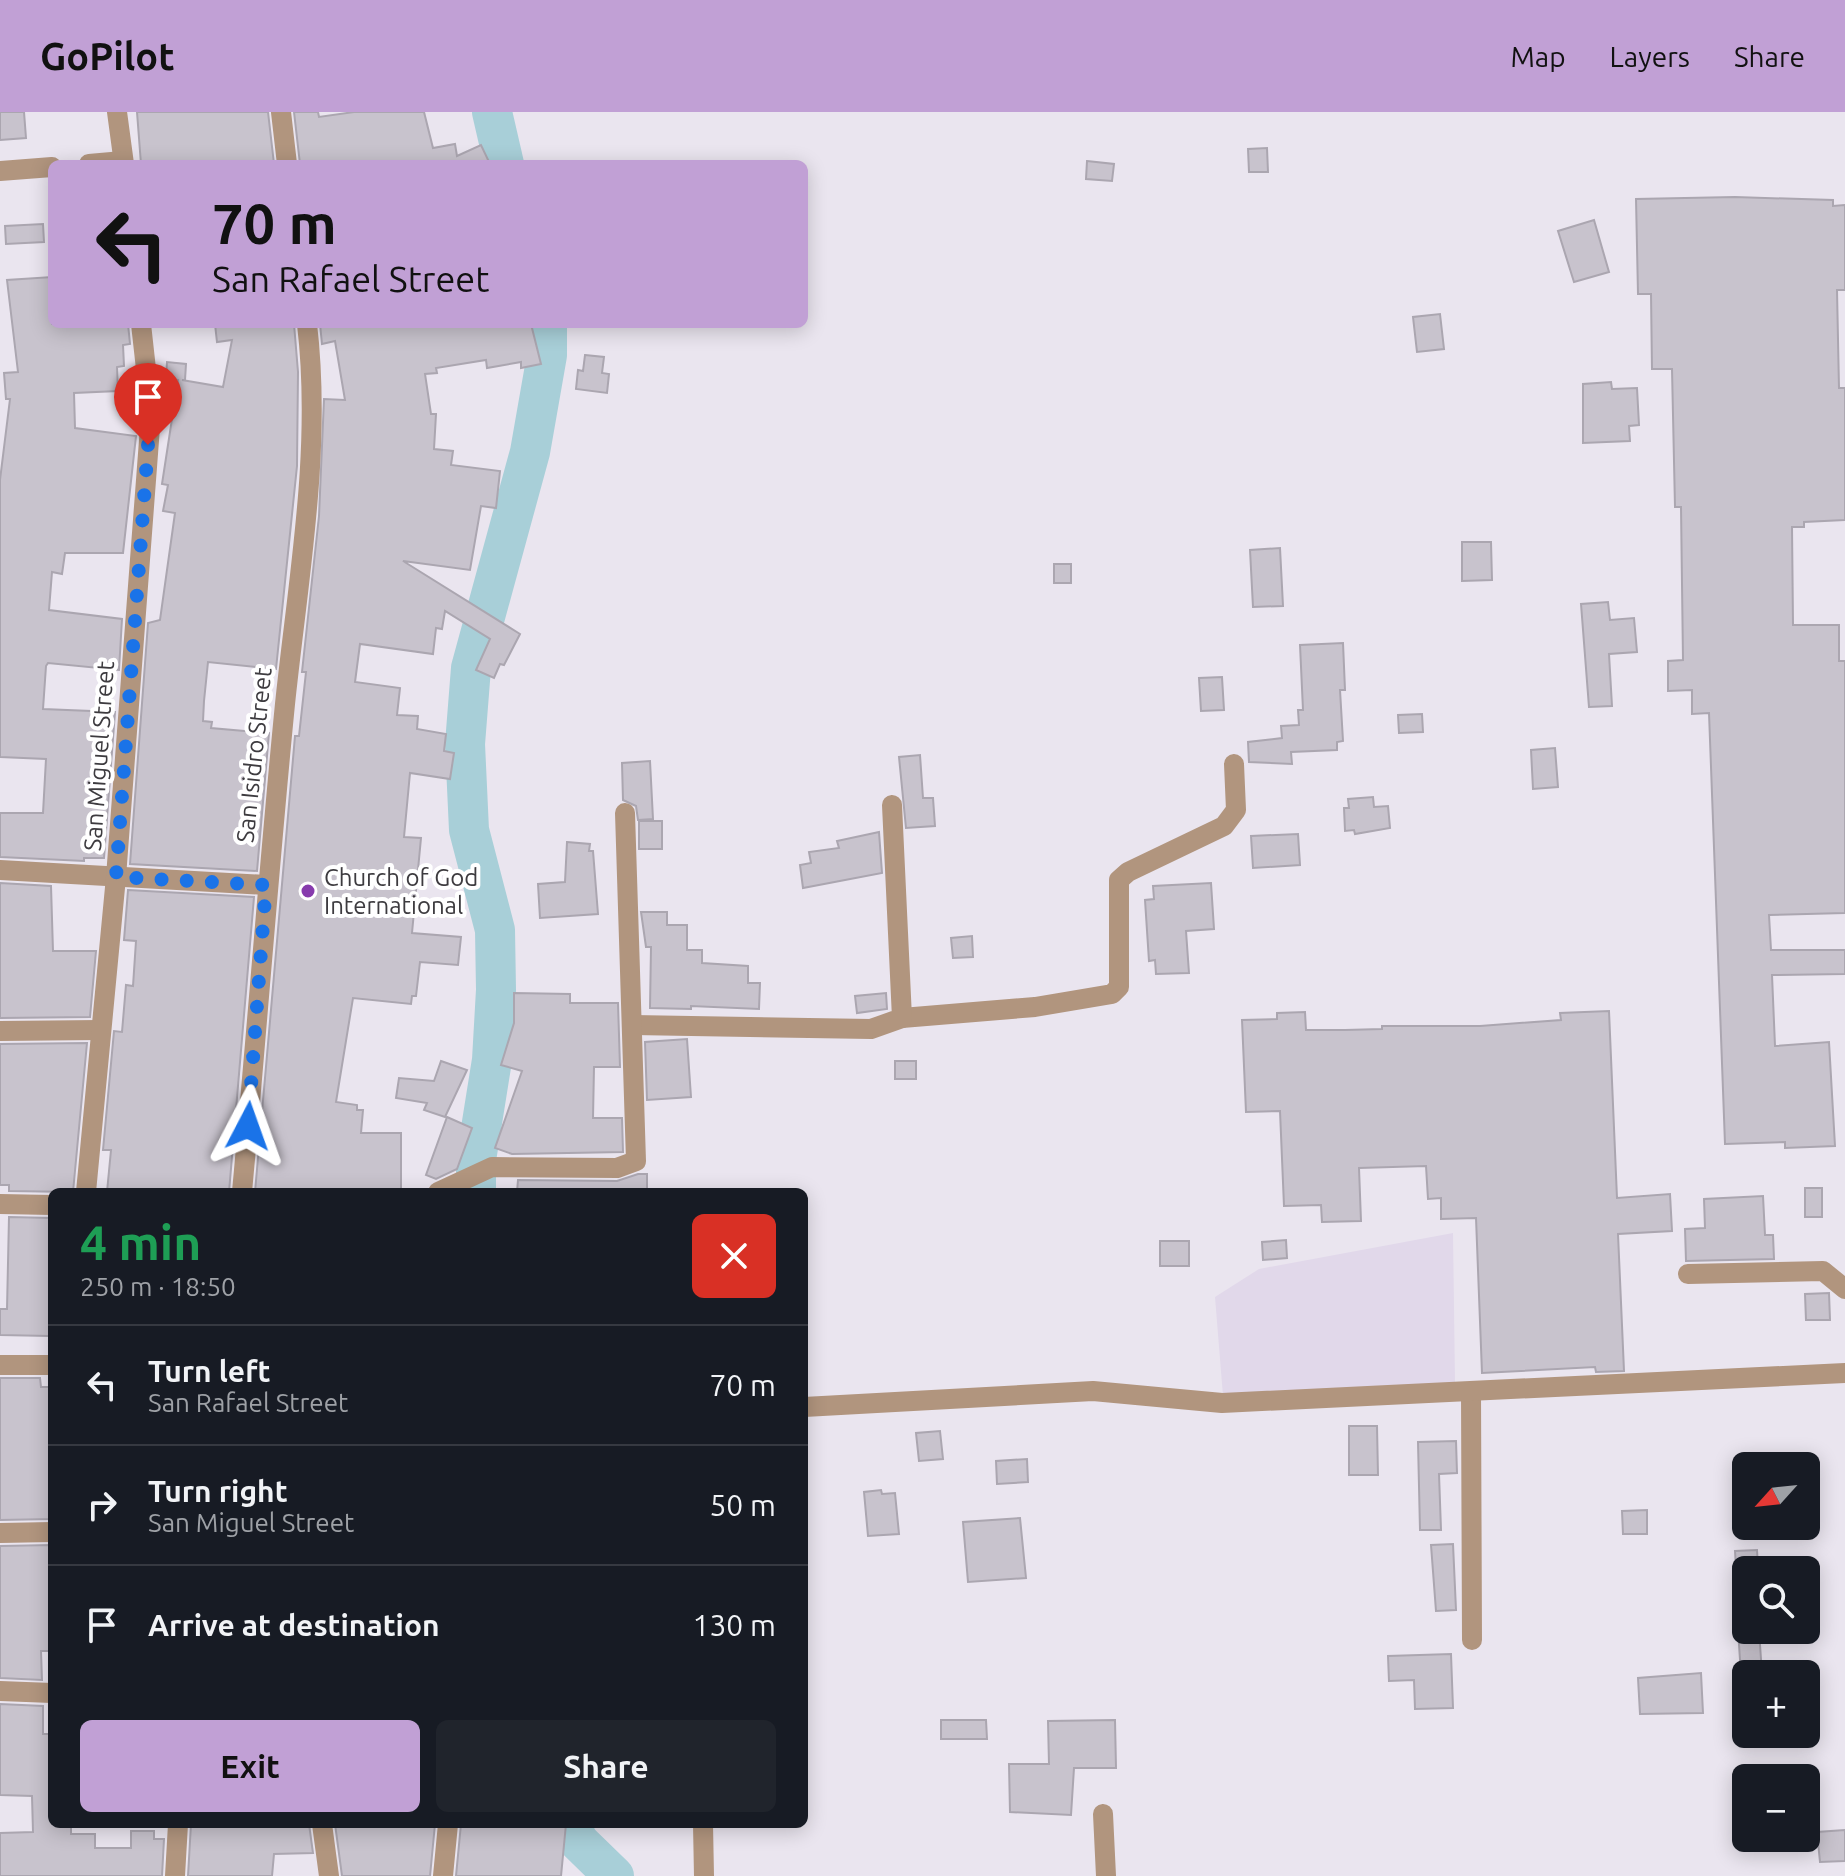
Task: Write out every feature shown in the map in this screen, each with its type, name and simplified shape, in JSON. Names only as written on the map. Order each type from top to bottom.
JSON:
[{"type":"street","points":[[117,112],[124,160]]},
{"type":"street","points":[[281,112],[287,160]]},
{"type":"street","points":[[0,171],[48,167]]},
{"type":"street","name":"San Miguel Street","points":[[86,1188],[116,877],[151,414],[141,328]]},
{"type":"street","name":"San Isidro Street","points":[[242,1188],[266,885],[311,444],[312,366],[307,328]]},
{"type":"street","points":[[633,1025],[871,1029],[902,1018],[1035,1007],[1112,994],[1119,987],[1119,880],[1128,872],[1224,826],[1236,810],[1234,764]]},
{"type":"street","points":[[892,805],[902,1018]]},
{"type":"street","points":[[447,1188],[492,1167],[632,1165],[637,1156],[625,813]]},
{"type":"street","points":[[0,870],[266,885]]},
{"type":"street","points":[[0,1031],[100,1030]]},
{"type":"street","points":[[0,1204],[48,1205]]},
{"type":"street","points":[[1688,1274],[1823,1271],[1845,1289]]},
{"type":"street","points":[[0,1365],[48,1365]]},
{"type":"street","points":[[808,1407],[1093,1391],[1222,1403],[1845,1373]]},
{"type":"street","points":[[1471,1392],[1472,1640]]},
{"type":"street","points":[[0,1533],[48,1532]]},
{"type":"street","points":[[0,1691],[48,1693]]},
{"type":"street","points":[[1103,1814],[1106,1876]]},
{"type":"street","points":[[175,1876],[178,1828]]},
{"type":"street","points":[[323,1828],[329,1876]]},
{"type":"street","points":[[443,1876],[448,1828]]},
{"type":"street","points":[[703,1828],[704,1876]]},
{"type":"shaded area","points":[[1453,1233],[1455,1383],[1223,1396],[1215,1297],[1259,1269]]},
{"type":"building","points":[[0,112],[24,112],[26,138],[0,140]]},
{"type":"building","points":[[137,112],[268,112],[274,160],[141,160]]},
{"type":"building","points":[[294,112],[318,112],[319,117],[354,112],[424,112],[433,148],[455,144],[457,156],[481,145],[488,160],[300,160]]},
{"type":"building","points":[[1267,148],[1268,172],[1249,172],[1248,149]]},
{"type":"building","points":[[1087,161],[1114,164],[1112,181],[1086,179]]},
{"type":"building","points":[[1735,197],[1833,200],[1833,206],[1845,205],[1845,290],[1837,290],[1839,388],[1845,388],[1845,520],[1804,522],[1804,527],[1792,527],[1793,625],[1839,625],[1839,661],[1845,661],[1845,913],[1769,915],[1771,950],[1845,950],[1845,974],[1772,975],[1775,1046],[1829,1042],[1835,1146],[1785,1148],[1785,1142],[1725,1144],[1709,713],[1692,714],[1692,690],[1668,691],[1668,661],[1683,660],[1681,507],[1675,507],[1672,369],[1652,369],[1651,294],[1638,294],[1636,199]]},
{"type":"building","points":[[1594,220],[1609,272],[1574,282],[1558,231]]},
{"type":"building","points":[[43,224],[44,242],[6,244],[5,226]]},
{"type":"building","points":[[48,277],[48,328],[128,328],[130,344],[123,345],[124,366],[117,367],[118,391],[74,393],[75,428],[136,436],[123,553],[65,553],[62,574],[52,572],[49,610],[122,619],[119,670],[48,663],[43,709],[115,712],[104,858],[84,858],[84,861],[0,857],[0,813],[43,813],[46,759],[0,757],[0,480],[10,399],[6,399],[4,373],[18,372],[7,280]]},
{"type":"building","points":[[1440,314],[1444,349],[1417,352],[1413,317]]},
{"type":"building","points":[[215,328],[294,328],[298,372],[297,466],[276,669],[208,662],[204,701],[203,721],[212,722],[211,728],[269,733],[257,871],[130,864],[148,623],[160,620],[175,513],[163,511],[168,485],[162,484],[178,380],[166,378],[167,362],[186,364],[185,380],[182,380],[223,387],[232,340],[217,342]]},
{"type":"building","points":[[320,328],[532,328],[541,364],[521,368],[521,362],[487,368],[486,360],[436,368],[437,373],[425,374],[431,414],[436,414],[434,449],[453,451],[451,465],[500,471],[496,508],[481,506],[470,570],[403,561],[520,634],[504,665],[500,664],[494,678],[476,670],[490,639],[445,611],[442,629],[436,628],[433,654],[360,644],[355,682],[400,688],[397,715],[418,716],[417,729],[446,734],[444,751],[454,753],[450,779],[410,773],[404,837],[421,838],[412,933],[461,937],[458,965],[420,962],[416,996],[412,996],[411,1004],[353,998],[336,1102],[357,1105],[357,1110],[363,1110],[361,1133],[401,1133],[401,1188],[255,1188],[295,736],[299,736],[306,672],[302,672],[319,516],[324,399],[345,400],[335,341],[322,344]]},
{"type":"building","points":[[585,355],[604,357],[602,373],[609,374],[607,393],[576,389],[578,370],[583,371]]},
{"type":"building","points":[[1611,382],[1612,389],[1637,388],[1639,425],[1629,426],[1630,441],[1583,443],[1583,384]]},
{"type":"building","points":[[1462,542],[1491,542],[1492,580],[1462,581]]},
{"type":"building","points":[[1280,548],[1283,606],[1253,607],[1250,550]]},
{"type":"building","points":[[1054,564],[1071,564],[1071,583],[1054,583]]},
{"type":"building","points":[[1608,602],[1610,620],[1634,618],[1637,652],[1609,654],[1612,706],[1589,707],[1581,604]]},
{"type":"building","points":[[1343,643],[1345,690],[1340,690],[1343,741],[1337,742],[1337,750],[1291,752],[1292,764],[1249,762],[1248,742],[1282,738],[1281,726],[1299,725],[1298,710],[1303,710],[1300,645]]},
{"type":"building","points":[[1222,677],[1224,710],[1201,711],[1199,678]]},
{"type":"building","points":[[1422,714],[1423,732],[1399,733],[1398,715]]},
{"type":"building","points":[[1555,748],[1558,787],[1533,789],[1531,750]]},
{"type":"building","points":[[920,755],[923,798],[933,798],[935,826],[906,828],[899,757]]},
{"type":"building","points":[[650,761],[653,819],[638,820],[636,806],[623,800],[622,763]]},
{"type":"building","points":[[1373,797],[1374,807],[1388,806],[1390,828],[1355,834],[1354,830],[1345,831],[1344,808],[1349,808],[1348,799]]},
{"type":"building","points":[[639,821],[662,821],[662,849],[639,849]]},
{"type":"building","points":[[879,832],[882,873],[803,888],[800,865],[811,863],[809,852],[839,848],[837,841]]},
{"type":"building","points":[[1298,834],[1300,865],[1253,868],[1251,836]]},
{"type":"building","points":[[567,842],[590,844],[598,914],[540,918],[538,884],[565,882]]},
{"type":"building","points":[[0,883],[51,886],[53,951],[96,951],[90,1017],[0,1018]]},
{"type":"building","points":[[1211,883],[1214,929],[1186,931],[1189,973],[1156,974],[1155,960],[1149,961],[1145,900],[1154,899],[1153,886]]},
{"type":"building","points":[[128,890],[254,897],[229,1188],[107,1188],[111,1150],[103,1150],[114,1031],[122,1032],[126,985],[133,986],[136,941],[124,940]]},
{"type":"building","points":[[641,912],[667,912],[667,925],[687,925],[687,950],[702,950],[702,963],[748,966],[748,983],[760,983],[759,1009],[650,1008],[651,947],[646,947]]},
{"type":"building","points":[[972,936],[973,957],[953,958],[951,938]]},
{"type":"building","points":[[514,993],[570,994],[570,1003],[618,1003],[620,1067],[594,1067],[593,1118],[622,1118],[623,1152],[512,1154],[495,1148],[522,1071],[501,1065],[514,1023]]},
{"type":"building","points":[[886,993],[887,1009],[857,1013],[855,996]]},
{"type":"building","points":[[1609,1011],[1617,1198],[1670,1194],[1672,1231],[1618,1234],[1624,1371],[1596,1372],[1595,1367],[1482,1373],[1476,1218],[1441,1219],[1441,1198],[1428,1199],[1426,1166],[1359,1168],[1361,1221],[1322,1222],[1321,1205],[1284,1206],[1280,1111],[1246,1112],[1242,1020],[1277,1019],[1277,1013],[1305,1012],[1306,1030],[1345,1030],[1382,1029],[1382,1026],[1480,1026],[1561,1020],[1560,1013]]},
{"type":"building","points":[[687,1039],[691,1097],[647,1100],[645,1042]]},
{"type":"building","points":[[87,1043],[73,1188],[48,1188],[48,1192],[9,1191],[9,1185],[0,1185],[0,1044]]},
{"type":"building","points":[[441,1061],[467,1070],[445,1117],[424,1110],[427,1103],[396,1098],[399,1078],[434,1081]]},
{"type":"building","points":[[895,1061],[916,1061],[916,1079],[895,1079]]},
{"type":"building","points":[[447,1117],[472,1128],[457,1169],[436,1179],[426,1175]]},
{"type":"building","points":[[647,1174],[647,1188],[517,1188],[518,1180],[617,1181]]},
{"type":"building","points":[[1805,1188],[1822,1188],[1822,1217],[1805,1217]]},
{"type":"building","points":[[1763,1196],[1765,1235],[1773,1235],[1774,1259],[1686,1261],[1685,1229],[1705,1228],[1704,1199]]},
{"type":"building","points":[[9,1217],[48,1218],[48,1336],[0,1335],[0,1309],[7,1309]]},
{"type":"building","points":[[1286,1240],[1287,1258],[1263,1260],[1262,1242]]},
{"type":"building","points":[[1160,1241],[1189,1241],[1189,1266],[1160,1266]]},
{"type":"building","points":[[1829,1293],[1830,1320],[1806,1320],[1805,1294]]},
{"type":"building","points":[[0,1378],[40,1378],[41,1387],[48,1387],[48,1519],[0,1520]]},
{"type":"building","points":[[1349,1426],[1377,1426],[1378,1475],[1349,1475]]},
{"type":"building","points":[[940,1431],[943,1459],[919,1461],[916,1433]]},
{"type":"building","points":[[1456,1441],[1457,1473],[1439,1474],[1441,1530],[1420,1530],[1418,1442]]},
{"type":"building","points":[[1027,1459],[1028,1482],[997,1484],[996,1461]]},
{"type":"building","points":[[881,1490],[882,1494],[895,1493],[899,1534],[868,1536],[864,1492]]},
{"type":"building","points":[[1647,1510],[1647,1534],[1623,1534],[1622,1511]]},
{"type":"building","points":[[1020,1518],[1026,1578],[968,1582],[963,1522]]},
{"type":"building","points":[[1453,1544],[1456,1610],[1436,1611],[1431,1545]]},
{"type":"building","points":[[48,1545],[48,1651],[41,1651],[42,1680],[0,1678],[0,1546]]},
{"type":"building","points":[[1757,1550],[1757,1556],[1735,1556],[1735,1551]]},
{"type":"building","points":[[1739,1644],[1760,1644],[1761,1660],[1740,1660]]},
{"type":"building","points":[[1451,1654],[1453,1708],[1415,1709],[1414,1680],[1389,1681],[1388,1656]]},
{"type":"building","points":[[1701,1673],[1703,1713],[1640,1714],[1638,1678]]},
{"type":"building","points":[[0,1704],[43,1706],[43,1734],[48,1734],[48,1828],[71,1828],[71,1834],[95,1834],[95,1848],[131,1848],[131,1831],[154,1831],[154,1839],[164,1839],[162,1876],[0,1876],[0,1833],[33,1832],[32,1796],[0,1795]]},
{"type":"building","points":[[941,1720],[986,1720],[987,1739],[941,1739]]},
{"type":"building","points":[[1115,1720],[1116,1768],[1074,1768],[1071,1815],[1010,1812],[1009,1764],[1049,1764],[1048,1721]]},
{"type":"building","points":[[191,1828],[310,1828],[313,1853],[274,1854],[272,1876],[188,1876]]},
{"type":"building","points":[[336,1828],[435,1828],[430,1876],[342,1876]]},
{"type":"building","points":[[461,1828],[566,1828],[561,1876],[456,1876]]},
{"type":"building","points":[[1845,1830],[1845,1861],[1820,1862],[1820,1832]]},
{"type":"waterway","points":[[492,112],[503,160]]},
{"type":"waterway","points":[[476,1188],[476,1160],[492,1060],[496,990],[495,930],[469,830],[465,744],[471,668],[530,452],[547,355],[547,328]]},
{"type":"waterway","points":[[571,1828],[579,1842],[614,1876]]},
{"type":"place","name":"Church of God International","points":[[308,891]]},
{"type":"route","points":[[148,445],[116,877],[266,885],[248,1126]]}]
